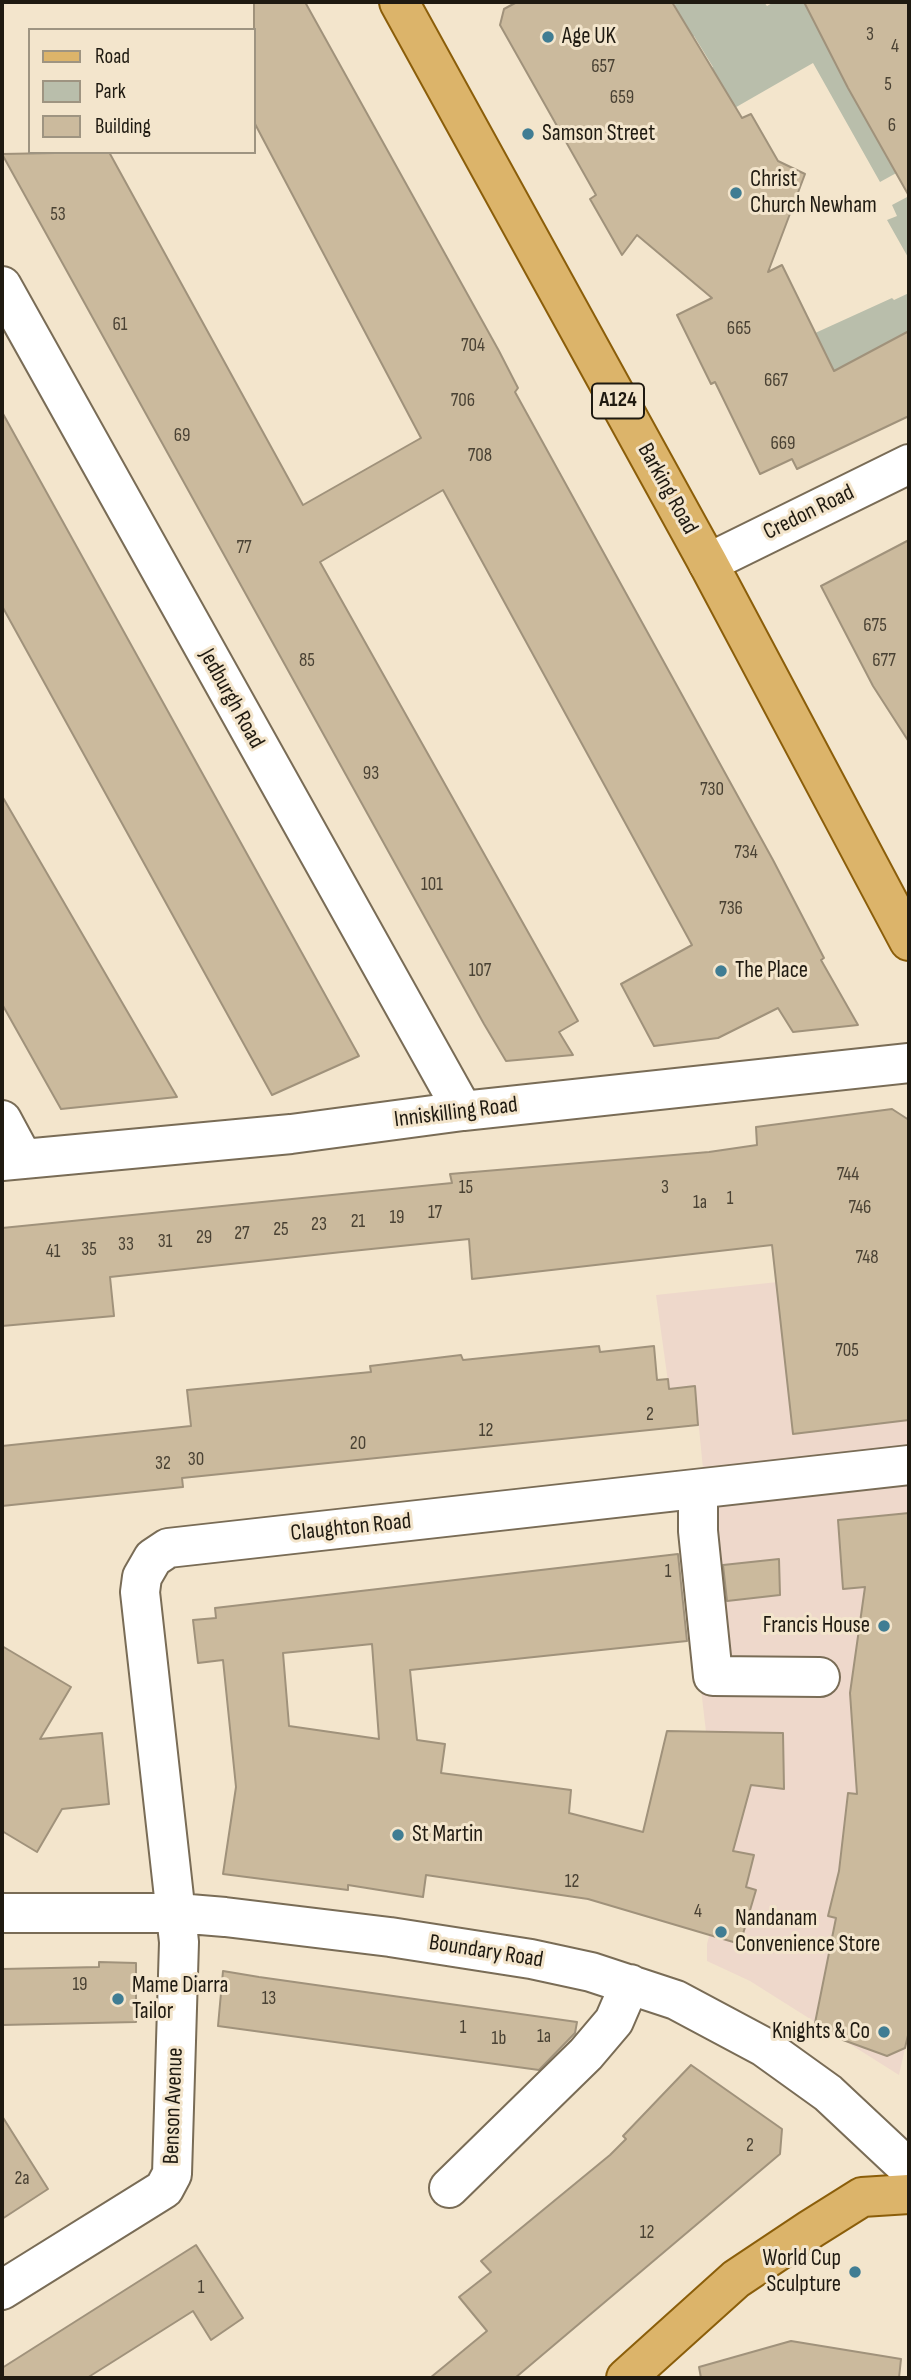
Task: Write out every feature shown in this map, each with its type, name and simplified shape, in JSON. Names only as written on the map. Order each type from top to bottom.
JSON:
[{"type":"main road","name":"Barking Road","points":[[408,5],[909,941]]},
{"type":"main road","points":[[626,2378],[736,2279],[811,2229],[862,2197],[909,2194]]},
{"type":"street","name":"Jedburgh Road","points":[[2,286],[463,1111]]},
{"type":"street","name":"Credon Road","points":[[708,563],[909,464]]},
{"type":"street","name":"Inniskilling Road","points":[[13,1160],[291,1133],[463,1111],[909,1063]]},
{"type":"street","points":[[2,1120],[13,1160]]},
{"type":"street","name":"Claughton Road","points":[[177,1913],[140,1592],[142,1577],[153,1558],[168,1548],[909,1465]]},
{"type":"street","points":[[698,1490],[698,1531],[713,1676],[820,1676]]},
{"type":"street","name":"Boundary Road","points":[[2,1913],[177,1913],[376,1936],[518,1957],[630,1984],[676,2000],[764,2047],[828,2093],[909,2169]]},
{"type":"street","name":"Benson Avenue","points":[[2,2290],[164,2189],[173,2175],[180,1964],[177,1913]]},
{"type":"street","points":[[449,2188],[586,2054],[614,2021],[630,1984]]},
{"type":"shaded area","points":[[909,1268],[909,2031],[899,2075],[750,1981],[707,1961],[707,1944],[749,1785],[783,1789],[783,1733],[706,1732],[692,1611],[703,1469],[695,1387],[669,1389],[656,1295]]},
{"type":"green space","points":[[679,2],[764,2],[767,6],[774,2],[804,2],[900,171],[880,182],[813,63],[698,129],[691,80],[713,67],[694,36],[673,48],[639,26]]},
{"type":"green space","points":[[909,196],[909,259],[887,220],[897,216],[892,205]]},
{"type":"green space","points":[[909,293],[909,331],[892,341],[894,358],[909,385],[909,416],[870,435],[802,339],[892,298],[894,300]]},
{"type":"building","points":[[254,2],[305,2],[499,351],[518,388],[515,392],[773,860],[824,958],[821,960],[858,1025],[793,1032],[778,1008],[718,1038],[654,1046],[621,984],[692,945],[443,490],[320,562],[578,1021],[559,1032],[573,1055],[506,1061],[2,154],[110,154],[303,505],[421,438],[256,126]]},
{"type":"building","points":[[517,2],[672,2],[742,118],[751,114],[778,161],[805,174],[768,272],[782,265],[834,371],[909,331],[909,416],[797,469],[792,459],[760,474],[715,382],[711,384],[677,315],[712,298],[637,235],[622,255],[590,199],[596,195],[500,25],[504,9]]},
{"type":"building","points":[[804,2],[909,2],[909,196],[848,88]]},
{"type":"building","points":[[2,412],[359,1056],[272,1095],[2,606]]},
{"type":"building","points":[[909,540],[909,742],[873,686],[821,586]]},
{"type":"building","points":[[2,796],[177,1097],[61,1109],[2,1004]]},
{"type":"building","points":[[892,1109],[909,1120],[909,1420],[793,1434],[772,1245],[472,1279],[469,1239],[342,1252],[110,1277],[114,1316],[2,1326],[2,1228],[452,1183],[450,1174],[709,1152],[757,1145],[756,1127]]},
{"type":"building","points":[[599,1346],[600,1352],[654,1346],[657,1380],[668,1379],[669,1389],[695,1386],[698,1425],[182,1478],[183,1487],[2,1506],[2,1446],[191,1426],[187,1390],[371,1372],[370,1366],[461,1355],[463,1360]]},
{"type":"building","points":[[909,1513],[909,2031],[905,2048],[887,2056],[843,2040],[815,2023],[836,1918],[828,1916],[839,1871],[848,1793],[857,1794],[850,1693],[865,1587],[843,1589],[838,1520]]},
{"type":"building","points":[[678,1554],[687,1641],[410,1670],[417,1740],[445,1744],[441,1773],[571,1790],[569,1813],[643,1832],[667,1731],[783,1733],[784,1789],[751,1785],[733,1851],[754,1855],[746,1887],[756,1890],[740,1944],[588,1899],[426,1875],[423,1897],[348,1885],[348,1890],[223,1874],[236,1787],[223,1660],[198,1663],[193,1620],[216,1618],[215,1608]],"holes":[[[372,1644],[379,1739],[289,1726],[283,1653]]]},
{"type":"building","points":[[779,1559],[780,1595],[727,1601],[723,1565]]},
{"type":"building","points":[[2,1646],[71,1687],[40,1739],[102,1733],[109,1804],[62,1809],[37,1852],[2,1831]]},
{"type":"building","points":[[99,1962],[136,1963],[136,2022],[2,2025],[2,1969],[99,1967]]},
{"type":"building","points":[[223,1971],[577,2022],[575,2033],[539,2070],[218,2026]]},
{"type":"building","points":[[691,2065],[782,2129],[780,2154],[515,2378],[430,2378],[487,2331],[459,2297],[491,2272],[481,2261],[610,2155],[626,2139],[623,2136]]},
{"type":"building","points":[[2,2116],[48,2189],[2,2219]]},
{"type":"building","points":[[196,2245],[243,2318],[211,2340],[193,2311],[87,2378],[2,2378],[2,2368]]},
{"type":"building","points":[[791,2341],[901,2359],[899,2378],[701,2378],[699,2367]]},
{"type":"place","name":"Age UK","points":[[548,37]]},
{"type":"place","name":"Samson Street","points":[[528,134]]},
{"type":"place","name":"Christ Church Newham","points":[[736,193]]},
{"type":"place","name":"The Place","points":[[721,971]]},
{"type":"place","name":"Francis House","points":[[884,1626]]},
{"type":"place","name":"St Martin","points":[[398,1835]]},
{"type":"place","name":"Nandanam Convenience Store","points":[[721,1932]]},
{"type":"place","name":"Mame Diarra Tailor","points":[[118,1999]]},
{"type":"place","name":"Knights & Co","points":[[884,2032]]},
{"type":"place","name":"World Cup Sculpture","points":[[855,2272]]}]
